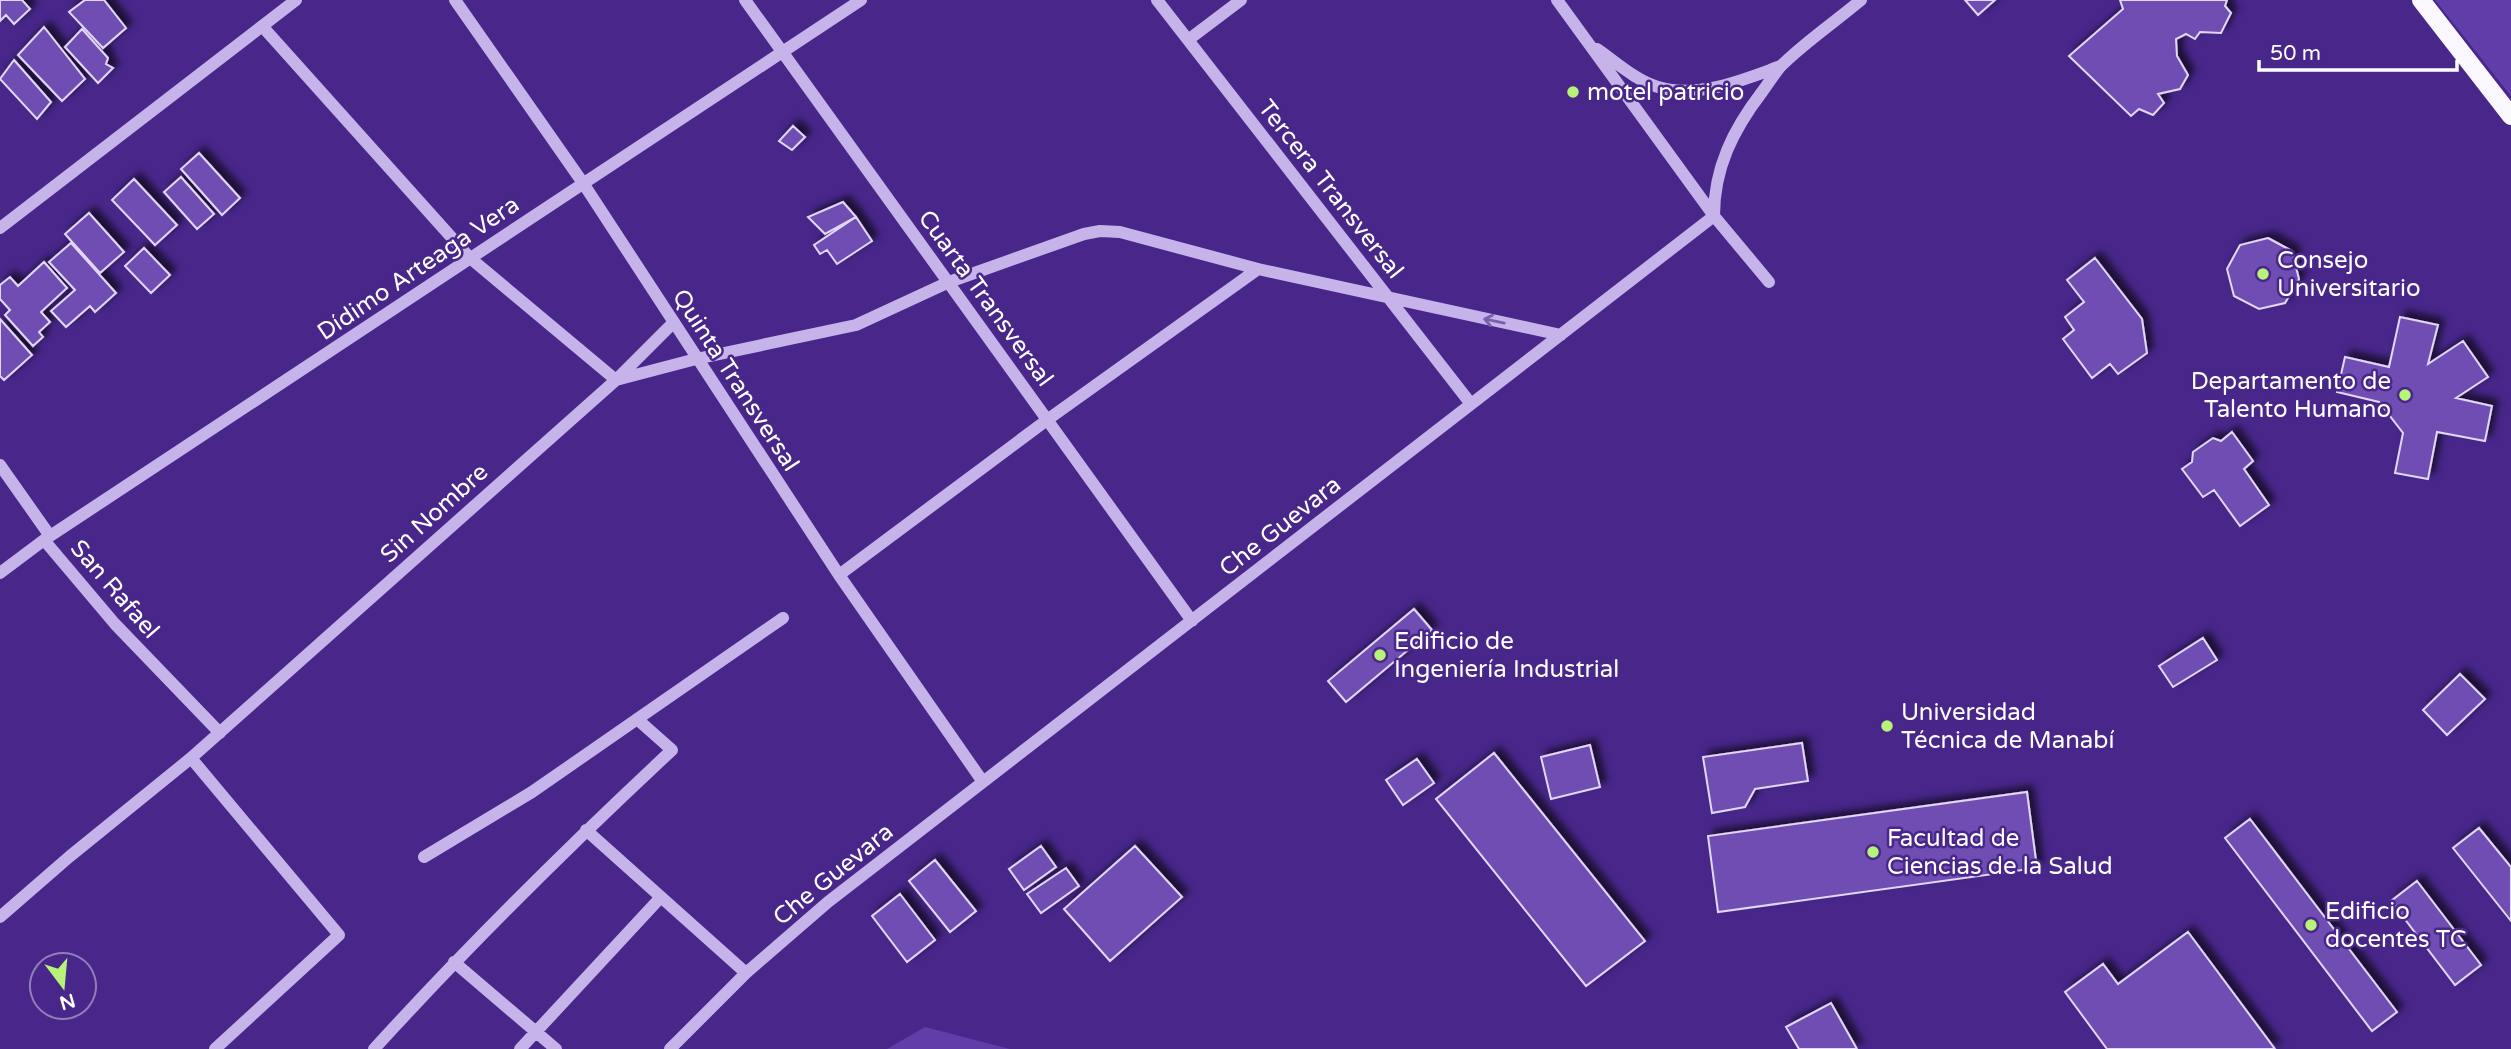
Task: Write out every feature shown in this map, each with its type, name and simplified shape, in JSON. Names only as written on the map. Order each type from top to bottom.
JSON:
[{"type":"main road","points":[[2421,0],[2511,116]]},
{"type":"street","points":[[0,228],[296,0]]},
{"type":"street","name":"Quinta Transversal","points":[[455,0],[583,183],[839,575],[983,782]]},
{"type":"street","name":"Cuarta Transversal","points":[[745,0],[1192,621]]},
{"type":"street","name":"Dídimo Arteaga Vera","points":[[0,573],[47,538],[861,0]]},
{"type":"street","name":"Tercera Transversal","points":[[1157,0],[1471,404]]},
{"type":"street","points":[[1188,40],[1241,0]]},
{"type":"street","points":[[1557,0],[1714,216],[1769,282]]},
{"type":"street","points":[[1714,216],[1714,192],[1729,142],[1741,119],[1781,66],[1861,0]]},
{"type":"street","points":[[262,26],[470,258],[616,380],[696,359],[856,325],[949,282],[1084,234],[1100,231],[1120,232],[1258,269],[1561,335]]},
{"type":"street","points":[[1588,43],[1634,76],[1658,87],[1693,91],[1725,85],[1781,66]]},
{"type":"street","name":"Che Guevara","points":[[670,1049],[746,973],[828,902],[1714,216]]},
{"type":"street","points":[[839,575],[1047,420],[1258,269]]},
{"type":"street","name":"Sin Nombre","points":[[0,917],[220,733],[616,380],[674,322]]},
{"type":"street","name":"San Rafael","points":[[0,465],[47,538],[115,624],[220,733]]},
{"type":"street","points":[[424,857],[532,792],[783,618]]},
{"type":"street","points":[[374,1049],[454,962],[586,830],[672,750],[636,719]]},
{"type":"street","points":[[191,758],[339,936],[221,1047]]},
{"type":"street","points":[[586,830],[746,973]]},
{"type":"street","points":[[520,1049],[661,897]]},
{"type":"street","points":[[454,962],[556,1049]]},
{"type":"shaded area","points":[[2435,0],[2511,0],[2511,96]]},
{"type":"shaded area","points":[[925,1027],[1010,1049],[887,1049]]},
{"type":"building","points":[[0,0],[22,0],[30,9],[14,24],[6,15],[0,21]]},
{"type":"building","points":[[85,0],[104,0],[126,28],[103,48],[69,12]]},
{"type":"building","points":[[1965,0],[1995,0],[1978,15]]},
{"type":"building","points":[[2120,0],[2227,0],[2225,6],[2231,13],[2221,33],[2200,32],[2195,39],[2186,34],[2176,39],[2177,56],[2188,75],[2180,89],[2158,94],[2164,103],[2153,115],[2139,109],[2131,116],[2069,56],[2123,9]]},
{"type":"building","points":[[44,27],[85,79],[62,101],[18,55]]},
{"type":"building","points":[[82,29],[108,58],[106,64],[113,68],[98,83],[65,47]]},
{"type":"building","points":[[14,60],[51,102],[37,119],[0,79]]},
{"type":"building","points":[[793,126],[805,137],[792,150],[779,141]]},
{"type":"building","points":[[199,153],[240,198],[222,215],[181,169]]},
{"type":"building","points":[[181,177],[214,214],[197,229],[164,192]]},
{"type":"building","points":[[134,179],[177,225],[155,245],[112,200]]},
{"type":"building","points":[[843,202],[856,217],[825,234],[808,217]]},
{"type":"building","points":[[89,213],[124,252],[100,273],[65,234]]},
{"type":"building","points":[[856,217],[872,241],[837,264],[827,250],[820,254],[814,245]]},
{"type":"building","name":"Consejo Universitario","points":[[2268,238],[2292,251],[2299,279],[2285,303],[2259,309],[2234,296],[2227,269],[2240,245]]},
{"type":"building","points":[[71,243],[116,293],[95,312],[90,306],[66,327],[51,311],[75,290],[49,262]]},
{"type":"building","points":[[144,248],[170,275],[151,293],[125,266]]},
{"type":"building","points":[[2095,258],[2142,319],[2147,353],[2118,374],[2110,364],[2092,378],[2063,339],[2074,330],[2065,317],[2084,302],[2067,280]]},
{"type":"building","points":[[44,262],[67,288],[41,312],[50,322],[39,332],[43,337],[33,346],[5,315],[10,310],[0,299],[0,285],[10,277],[18,286]]},
{"type":"building","name":"Departamento de Talento Humano","points":[[2400,317],[2438,325],[2428,364],[2463,341],[2488,377],[2456,398],[2492,406],[2485,441],[2437,432],[2428,479],[2395,473],[2403,433],[2379,402],[2337,392],[2345,357],[2389,367]]},
{"type":"building","points":[[0,319],[32,355],[4,380],[0,376]]},
{"type":"building","points":[[2232,432],[2253,461],[2244,469],[2269,505],[2240,526],[2214,490],[2203,497],[2182,469],[2192,462],[2193,452],[2213,438],[2221,441]]},
{"type":"building","name":"Edificio de Ingeniería Industrial","points":[[1414,609],[1432,630],[1346,702],[1328,681]]},
{"type":"building","points":[[2203,638],[2217,660],[2173,687],[2159,666]]},
{"type":"building","points":[[2460,674],[2485,699],[2447,735],[2423,710]]},
{"type":"building","points":[[1802,743],[1808,781],[1755,789],[1745,807],[1712,813],[1703,757]]},
{"type":"building","points":[[1590,745],[1600,787],[1551,799],[1541,757]]},
{"type":"building","points":[[1494,753],[1645,941],[1586,986],[1436,799]]},
{"type":"building","points":[[1417,759],[1434,783],[1403,805],[1386,780]]},
{"type":"building","name":"Facultad de Ciencias de la Salud","points":[[2027,792],[2037,868],[1718,912],[1708,836]]},
{"type":"building","name":"Edificio docentes TC","points":[[2250,819],[2397,1012],[2372,1031],[2225,838]]},
{"type":"building","points":[[2479,828],[2511,867],[2511,921],[2453,848]]},
{"type":"building","points":[[1041,846],[1056,867],[1024,890],[1009,869]]},
{"type":"building","points":[[1135,846],[1182,897],[1110,961],[1064,909]]},
{"type":"building","points":[[935,860],[976,911],[950,932],[909,881]]},
{"type":"building","points":[[1066,868],[1079,886],[1041,913],[1027,894]]},
{"type":"building","points":[[2417,881],[2481,965],[2455,985],[2391,901]]},
{"type":"building","points":[[900,894],[935,940],[907,962],[872,916]]},
{"type":"building","points":[[2188,932],[2275,1049],[2107,1049],[2065,992],[2103,964],[2118,984]]},
{"type":"building","points":[[1831,1003],[1857,1049],[1799,1049],[1786,1027]]},
{"type":"place","name":"motel patricio","points":[[1573,92]]},
{"type":"place","name":"Consejo Universitario","points":[[2263,274]]},
{"type":"place","name":"Departamento de Talento Humano","points":[[2405,395]]},
{"type":"place","name":"Edificio de Ingeniería Industrial","points":[[1380,655]]},
{"type":"place","name":"Universidad Técnica de Manabí","points":[[1887,726]]},
{"type":"place","name":"Facultad de Ciencias de la Salud","points":[[1873,852]]},
{"type":"place","name":"Edificio docentes TC","points":[[2311,925]]}]
